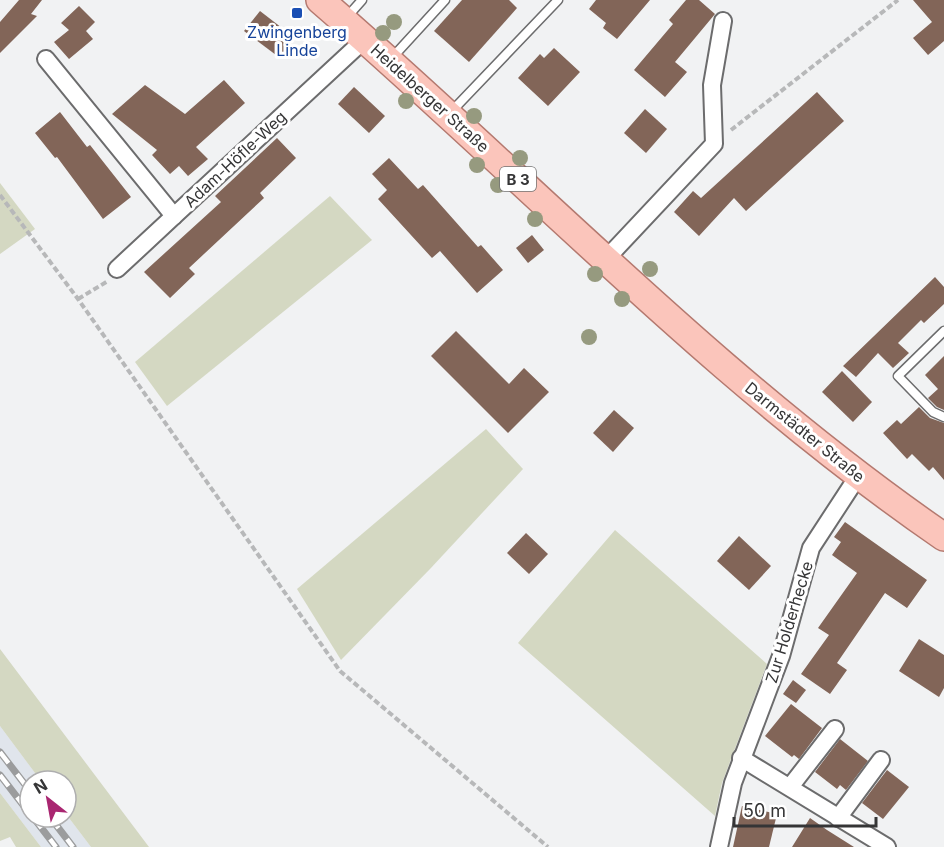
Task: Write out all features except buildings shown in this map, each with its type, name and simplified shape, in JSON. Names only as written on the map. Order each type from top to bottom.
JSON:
[{"type":"main road","name":"Heidelberger Straße","points":[[320,0],[671,319]]},
{"type":"main road","name":"Darmstädter Straße","points":[[671,319],[780,414],[858,476],[944,537]]},
{"type":"street","points":[[606,260],[714,144],[712,85],[723,21]]},
{"type":"street","name":"Adam-Höfle-Weg","points":[[46,59],[174,216],[365,39]]},
{"type":"street","points":[[117,270],[174,216]]},
{"type":"street","name":"Zur Holderhecke","points":[[719,847],[733,783],[781,656],[811,548],[858,476]]},
{"type":"street","points":[[790,787],[835,729]]},
{"type":"street","points":[[741,758],[887,847]]},
{"type":"street","points":[[838,818],[881,760]]},
{"type":"lane","points":[[343,20],[362,0]]},
{"type":"lane","points":[[389,61],[445,0]]},
{"type":"lane","points":[[448,115],[558,0]]},
{"type":"lane","points":[[944,331],[898,376],[933,411],[944,417]]},
{"type":"path","points":[[714,144],[898,0]]},
{"type":"path","points":[[0,195],[78,299],[340,671],[548,847]]},
{"type":"path","points":[[78,299],[108,280],[117,270]]},
{"type":"shaded area","points":[[0,726],[32,769],[18,769],[18,817],[0,793]]},
{"type":"shaded area","points":[[27,829],[77,829],[91,847],[41,847]]},
{"type":"green space","points":[[0,183],[35,229],[0,254]]},
{"type":"green space","points":[[330,196],[372,240],[167,406],[135,362]]},
{"type":"green space","points":[[486,429],[523,469],[341,660],[297,589]]},
{"type":"green space","points":[[615,530],[767,664],[722,783],[715,816],[518,643]]},
{"type":"green space","points":[[0,649],[149,847],[91,847],[77,829],[78,769],[32,769],[0,726]]},
{"type":"green space","points":[[0,793],[18,817],[18,829],[27,829],[41,847],[16,847],[10,837],[0,841]]},
{"type":"railway","points":[[0,752],[18,775]]},
{"type":"railway","points":[[0,775],[18,798]]},
{"type":"railway","points":[[42,829],[56,847]]},
{"type":"railway","points":[[59,829],[73,847]]},
{"type":"place","name":"Zwingenberg Linde","points":[[297,13]]}]
